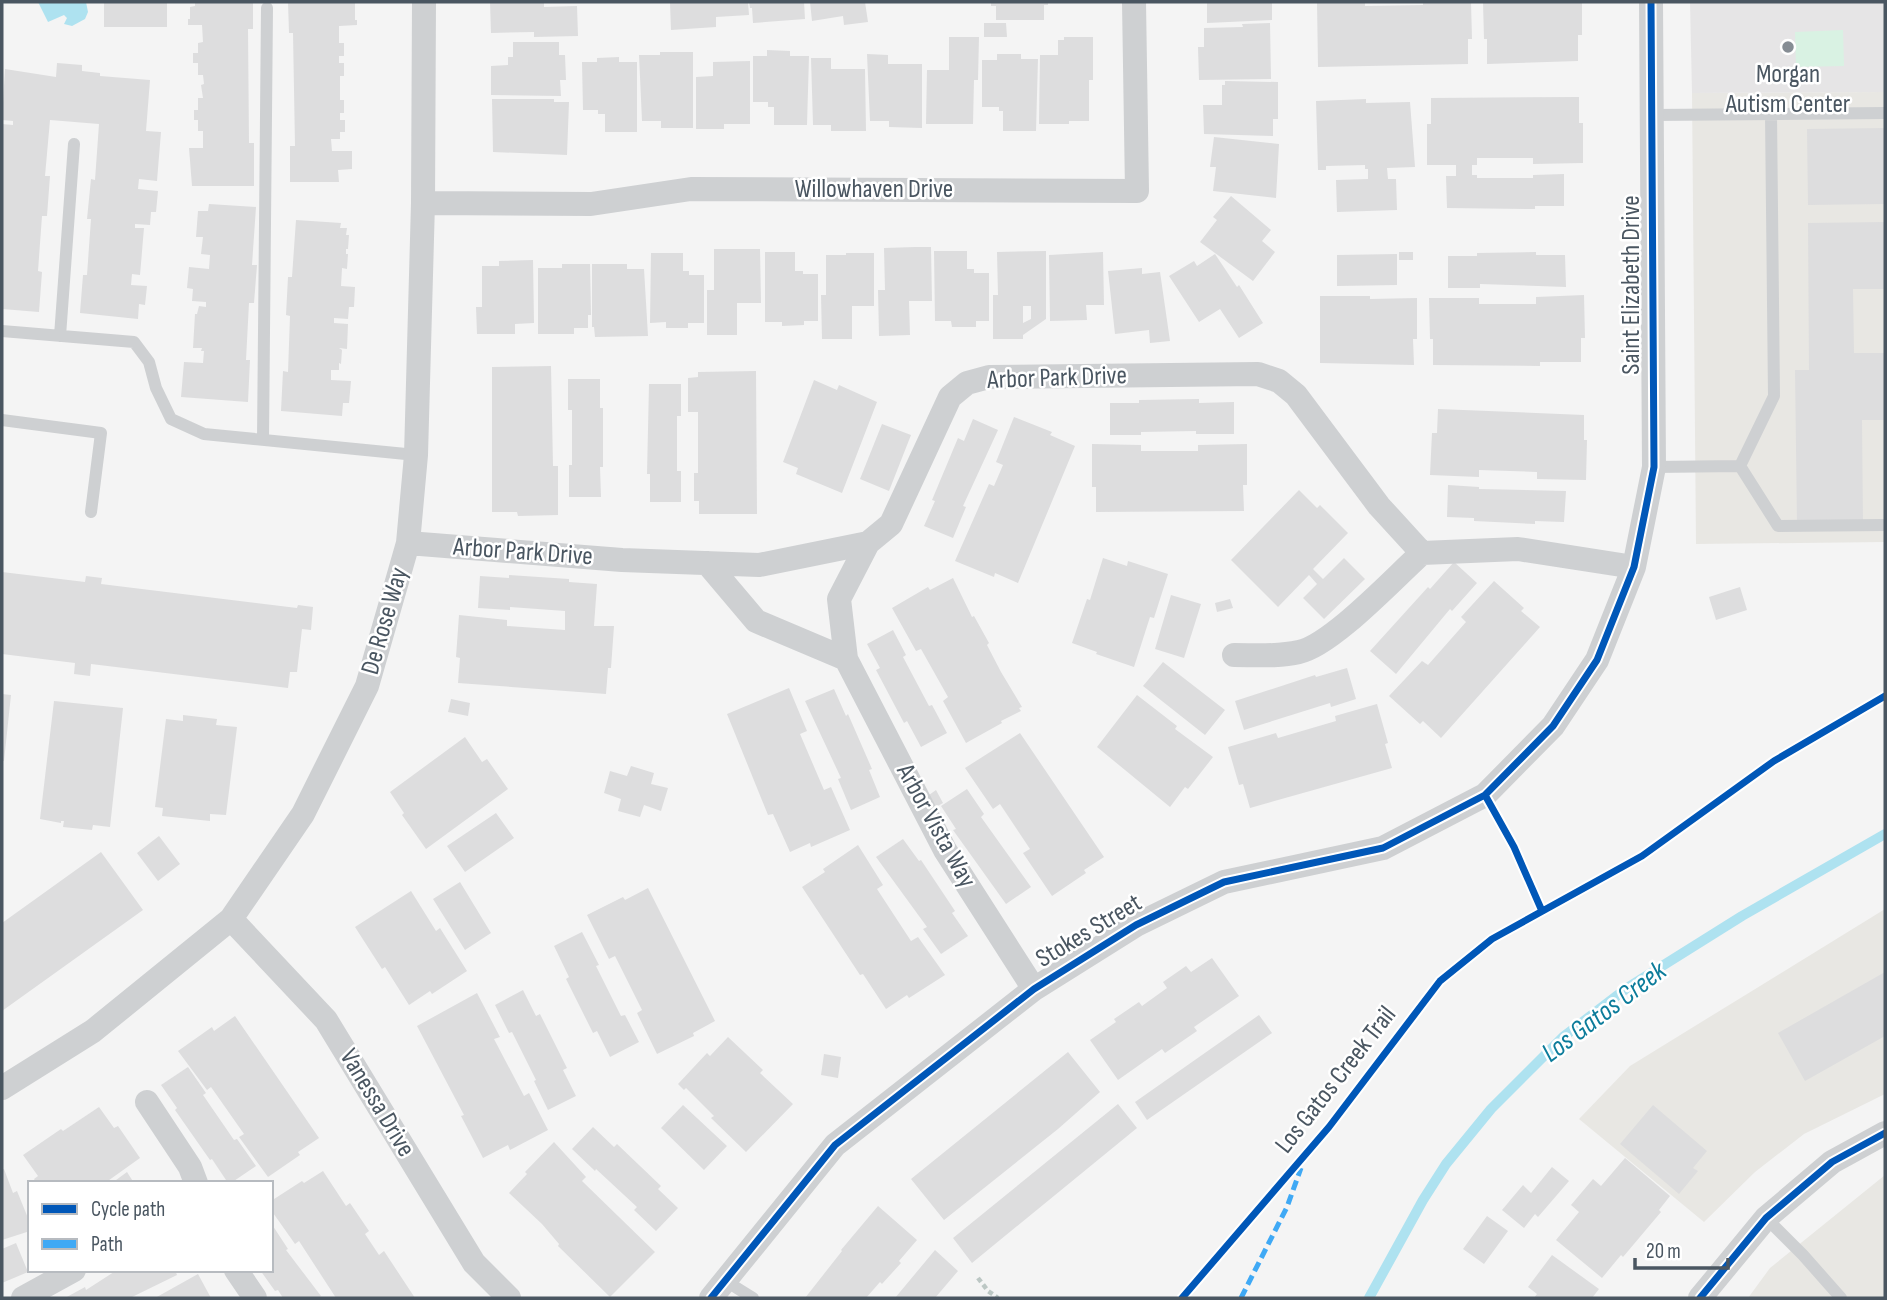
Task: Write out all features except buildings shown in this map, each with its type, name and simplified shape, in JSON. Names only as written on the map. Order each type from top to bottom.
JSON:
[{"type":"street","name":"De Rose Way","points":[[2,1088],[93,1031],[231,919],[303,814],[367,686],[408,543],[416,455],[423,203],[424,2]]},
{"type":"street","name":"Willowhaven Drive","points":[[423,203],[591,204],[691,189],[1138,191],[1134,2]]},
{"type":"street","name":"Saint Elizabeth Drive","points":[[1634,567],[1654,467],[1651,2]]},
{"type":"street","name":"Arbor Park Drive","points":[[408,543],[622,560],[759,565],[868,543],[891,524],[950,397],[967,383],[989,377],[1258,373],[1279,381],[1296,395],[1379,506],[1422,553]]},
{"type":"street","name":"Arbor Vista Way","points":[[868,543],[839,599],[846,659],[945,850],[1034,989]]},
{"type":"street","points":[[1234,655],[1300,652],[1322,643],[1422,553],[1518,549],[1634,567]]},
{"type":"street","points":[[707,563],[756,621],[846,659]]},
{"type":"street","name":"Stokes Street","points":[[718,1289],[835,1145],[1034,989],[1136,925],[1224,882],[1383,848],[1485,795],[1553,726],[1597,660],[1634,567]]},
{"type":"street","name":"Vanessa Drive","points":[[231,919],[327,1020],[474,1263],[509,1298]]},
{"type":"street","points":[[147,1102],[191,1167],[195,1181]]},
{"type":"street","points":[[1700,1298],[1766,1219],[1832,1162],[1885,1133]]},
{"type":"street","points":[[23,1298],[70,1272]]},
{"type":"street","points":[[237,1272],[255,1298]]},
{"type":"lane","points":[[263,439],[267,8]]},
{"type":"lane","points":[[1651,115],[1885,113]]},
{"type":"lane","points":[[1740,466],[1774,396],[1771,114]]},
{"type":"lane","points":[[60,336],[74,144]]},
{"type":"lane","points":[[2,331],[134,342],[149,362],[156,388],[172,419],[204,434],[416,455]]},
{"type":"lane","points":[[2,420],[101,433],[91,512]]},
{"type":"lane","points":[[1654,467],[1740,466]]},
{"type":"lane","points":[[1740,466],[1778,526],[1885,525]]},
{"type":"lane","points":[[1766,1219],[1841,1298]]},
{"type":"lane","points":[[718,1289],[752,1298]]},
{"type":"path","points":[[978,1278],[988,1291],[998,1298]]},
{"type":"shaded area","name":"Morgan Autism Center","points":[[1690,2],[1885,2],[1885,92],[1692,93]]},
{"type":"shaded area","points":[[1885,92],[1885,542],[1696,544],[1692,93]]},
{"type":"shaded area","points":[[1885,909],[1885,1094],[1804,1134],[1755,1172],[1704,1222],[1579,1119],[1630,1066]]},
{"type":"shaded area","points":[[1885,1175],[1885,1298],[1748,1298],[1770,1268]]},
{"type":"green space","points":[[1843,30],[1844,66],[1796,67],[1795,32]]},
{"type":"water","points":[[38,2],[86,2],[88,12],[85,19],[72,26],[64,24],[67,18],[64,15],[48,22]]},
{"type":"waterway","name":"Los Gatos Creek","points":[[1369,1298],[1446,1164],[1491,1109],[1563,1037],[1627,988],[1742,916],[1885,834]]},
{"type":"marked path","points":[[1241,1298],[1287,1207],[1301,1168]]},
{"type":"cycle path","points":[[711,1298],[835,1145],[1034,989],[1136,925],[1224,882],[1383,848],[1485,795],[1553,726],[1597,660],[1634,567],[1654,467],[1651,2]]},
{"type":"cycle path","name":"Los Gatos Creek Trail","points":[[1182,1298],[1329,1127],[1440,981],[1492,939],[1642,856],[1774,761],[1885,696]]},
{"type":"cycle path","points":[[1485,795],[1514,847],[1542,911]]},
{"type":"cycle path","points":[[1700,1298],[1766,1218],[1832,1162],[1885,1133]]},
{"type":"place","name":"Morgan Autism Center","points":[[1788,47]]}]
